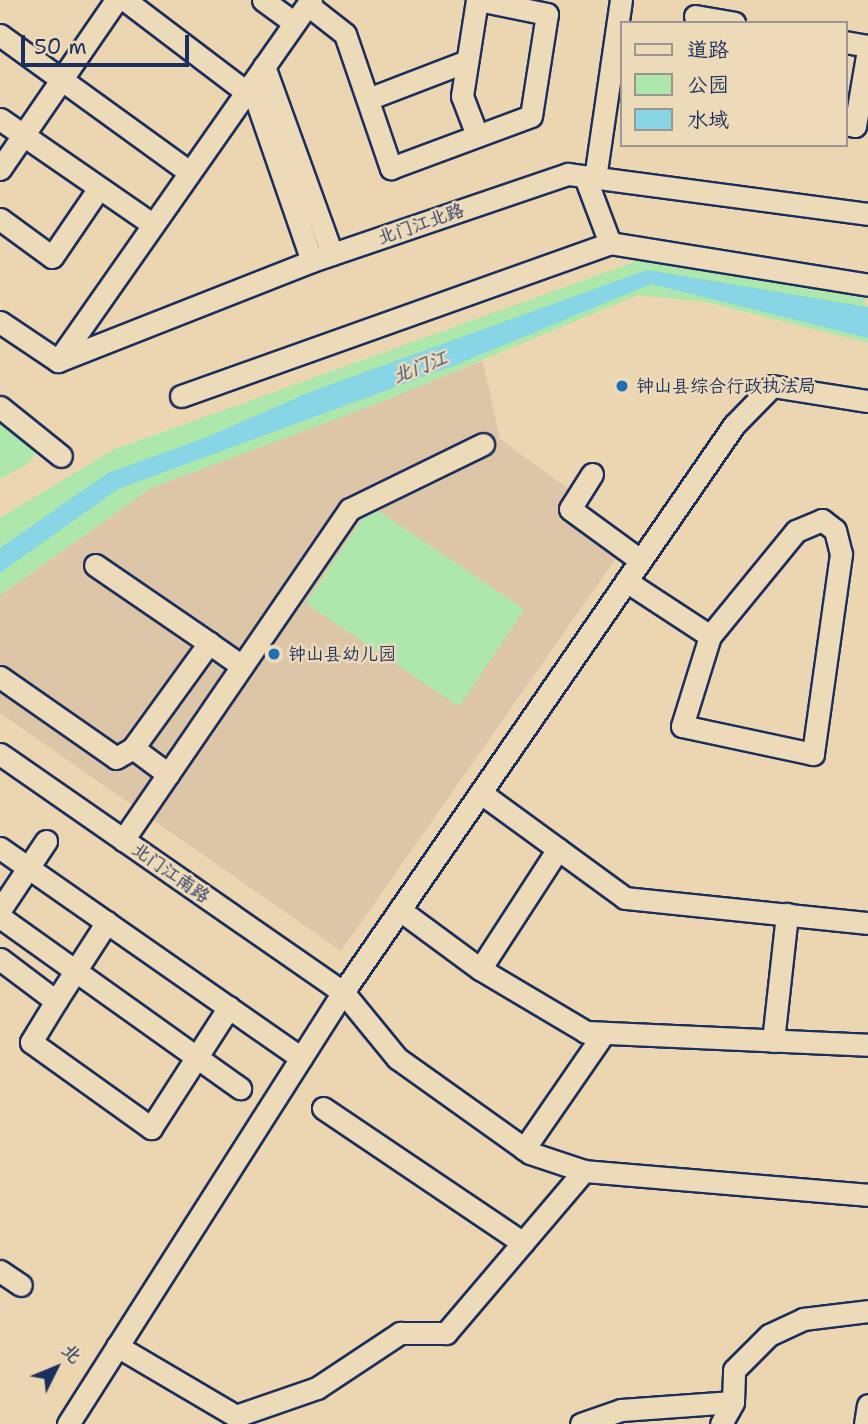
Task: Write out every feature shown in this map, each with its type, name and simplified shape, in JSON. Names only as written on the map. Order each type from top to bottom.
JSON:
[{"type":"street","points":[[0,169],[116,0]]},
{"type":"street","points":[[125,0],[248,89],[322,257]]},
{"type":"street","points":[[263,0],[295,23]]},
{"type":"street","points":[[0,322],[58,361],[309,2],[345,34],[391,168],[531,116],[547,14],[478,0],[462,96],[477,135]]},
{"type":"street","points":[[610,243],[590,177],[621,0]]},
{"type":"street","points":[[696,13],[726,21]]},
{"type":"street","points":[[0,35],[189,172]]},
{"type":"street","points":[[847,43],[868,48],[855,126],[847,124]]},
{"type":"street","points":[[368,99],[467,61]]},
{"type":"street","points":[[264,66],[322,257]]},
{"type":"street","points":[[0,119],[152,224]]},
{"type":"street","name":"北门江北路","points":[[58,361],[322,257],[568,174],[868,214]]},
{"type":"street","points":[[0,219],[52,257],[99,188]]},
{"type":"street","points":[[181,396],[610,243],[868,285]]},
{"type":"street","points":[[68,1424],[343,992],[734,425],[772,386],[868,401]]},
{"type":"street","points":[[0,407],[61,456]]},
{"type":"street","points":[[123,840],[350,509],[483,444]]},
{"type":"street","points":[[592,474],[570,509],[640,560]]},
{"type":"street","points":[[822,520],[835,530],[841,554],[813,754],[682,726],[710,636],[796,531],[822,520]]},
{"type":"street","points":[[95,565],[242,666]]},
{"type":"street","points":[[626,581],[710,636]]},
{"type":"street","points":[[0,677],[116,758],[133,748],[209,643]]},
{"type":"street","points":[[133,748],[168,774]]},
{"type":"street","name":"北门江南路","points":[[0,754],[343,992],[397,1058],[524,1149],[584,1171],[868,1195]]},
{"type":"street","points":[[481,793],[625,898],[868,923]]},
{"type":"street","points":[[0,911],[46,841]]},
{"type":"street","points":[[0,848],[301,1058]]},
{"type":"street","points":[[480,969],[558,849]]},
{"type":"street","points":[[400,910],[480,969],[586,1032],[868,1045]]},
{"type":"street","points":[[772,1041],[787,915]]},
{"type":"street","points":[[0,917],[240,1088]]},
{"type":"street","points":[[107,922],[32,1042],[150,1128],[229,1007]]},
{"type":"street","points":[[0,959],[56,1001]]},
{"type":"street","points":[[524,1149],[604,1033]]},
{"type":"street","points":[[323,1108],[523,1244]]},
{"type":"street","points":[[117,1346],[236,1416],[317,1388],[400,1333],[446,1334],[584,1171]]},
{"type":"street","points":[[0,1271],[21,1285]]},
{"type":"street","points":[[721,1424],[733,1402],[734,1370],[769,1335],[803,1319],[868,1311]]},
{"type":"street","points":[[581,1424],[621,1410],[733,1402]]},
{"type":"street","points":[[865,1424],[868,1405]]},
{"type":"shaded area","name":"钟山县幼儿园","points":[[483,361],[500,439],[574,493],[619,554],[341,951],[0,713],[0,595],[151,488]]},
{"type":"green space","points":[[637,261],[865,295],[868,343],[706,302],[638,295],[384,401],[151,488],[0,595],[0,518],[113,450]]},
{"type":"green space","points":[[0,417],[39,447],[29,463],[0,479]]},
{"type":"green space","points":[[371,506],[524,609],[459,706],[306,603]]},
{"type":"water","name":"北门江","points":[[647,270],[868,307],[868,338],[651,284],[458,364],[118,489],[0,573],[0,548],[108,473],[207,437],[310,392]]},
{"type":"place","name":"钟山县综合行政执法局","points":[[622,386]]},
{"type":"place","name":"钟山县幼儿园","points":[[274,654]]}]
